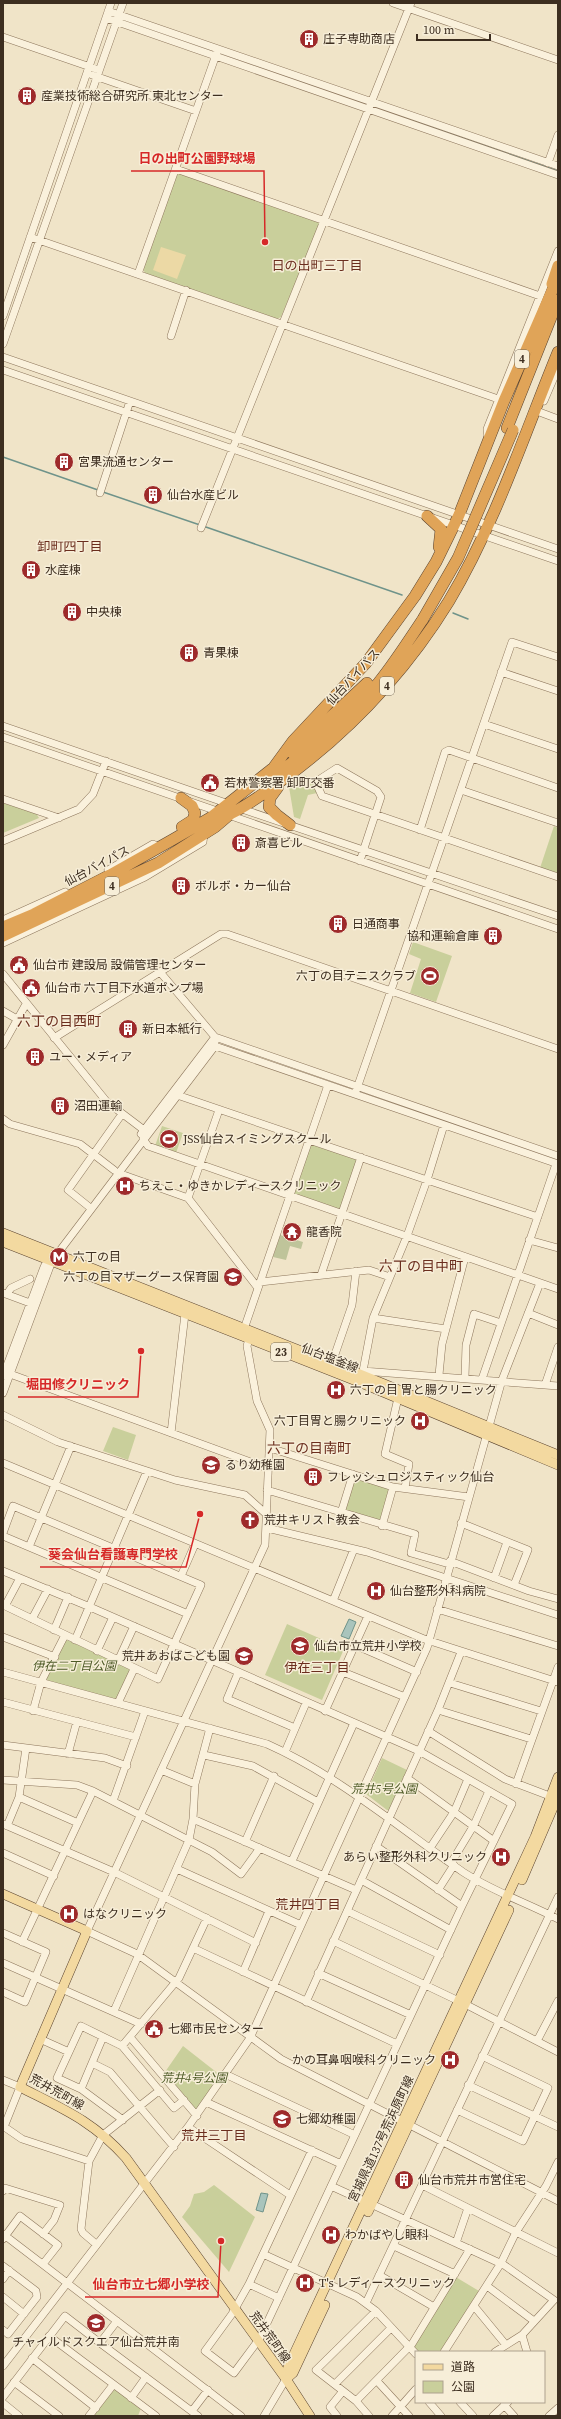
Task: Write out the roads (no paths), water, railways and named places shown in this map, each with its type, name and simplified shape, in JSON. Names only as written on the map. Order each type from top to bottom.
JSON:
[{"type":"highway","points":[[544,309],[558,266]]},
{"type":"highway","name":"4","points":[[274,767],[293,741],[366,663],[415,596],[436,562],[457,520],[488,442],[502,400],[558,277]]},
{"type":"highway","name":"仙台バイパス","points":[[3,927],[110,875],[231,809],[327,734],[362,699],[393,664],[458,558],[510,429],[558,300]]},
{"type":"highway","name":"仙台バイパス","points":[[510,429],[558,320]]},
{"type":"highway","name":"4","points":[[231,809],[289,775],[309,761],[347,729],[399,671],[448,602],[485,530],[537,411],[558,352]]},
{"type":"highway","points":[[427,516],[442,531],[436,562]]},
{"type":"highway","name":"仙台バイパス","points":[[3,936],[82,901],[158,863],[204,834],[274,767],[359,692],[391,656],[421,618]]},
{"type":"highway","points":[[289,775],[271,795],[269,801],[271,810],[290,825]]},
{"type":"highway","points":[[163,845],[172,834],[194,818],[194,809],[182,798]]},
{"type":"main road","name":"仙台塩釜線","points":[[3,1233],[185,1314],[249,1340],[362,1376],[398,1398],[558,1455]]},
{"type":"main road","name":"仙台塩釜線","points":[[3,1242],[52,1256],[332,1363],[488,1431],[558,1465]]},
{"type":"main road","name":"宮城県道137号荒浜原町線","points":[[286,2379],[288,2367],[330,2285],[556,1798],[558,1777]]},
{"type":"main road","points":[[3,1894],[87,1932]]},
{"type":"main road","name":"荒井荒町線","points":[[87,1932],[61,1989],[20,2088],[73,2113],[103,2135],[145,2182],[257,2341],[286,2379]]},
{"type":"main road","points":[[286,2379],[310,2416]]},
{"type":"street","points":[[3,316],[111,3]]},
{"type":"street","points":[[3,344],[123,3]]},
{"type":"street","points":[[393,3],[410,6],[558,60]]},
{"type":"street","points":[[201,526],[410,6]]},
{"type":"street","points":[[108,11],[558,166]]},
{"type":"street","points":[[106,18],[558,175]]},
{"type":"street","points":[[3,37],[196,111]]},
{"type":"street","points":[[138,274],[219,48]]},
{"type":"street","points":[[548,162],[558,135]]},
{"type":"street","points":[[176,169],[540,296]]},
{"type":"street","points":[[30,237],[502,400],[558,251]]},
{"type":"street","points":[[170,336],[186,290]]},
{"type":"street","points":[[3,357],[237,437],[485,530],[558,561]]},
{"type":"street","points":[[558,368],[537,411],[558,419]]},
{"type":"street","points":[[3,370],[427,516],[457,520],[485,530],[558,549]]},
{"type":"street","points":[[101,490],[130,401]]},
{"type":"street","points":[[355,1094],[512,642],[558,657]]},
{"type":"street","points":[[502,672],[558,691]]},
{"type":"street","points":[[484,724],[558,749]]},
{"type":"street","points":[[3,726],[106,761],[360,861],[558,928]]},
{"type":"street","points":[[3,737],[182,798],[231,809],[290,825],[558,916]]},
{"type":"street","points":[[420,830],[445,752],[449,750],[558,788]]},
{"type":"street","points":[[3,841],[79,809],[93,794],[106,761]]},
{"type":"street","points":[[360,861],[375,815],[381,797],[377,791],[340,768],[335,768],[320,780],[317,785],[322,796],[375,815],[558,877]]},
{"type":"street","points":[[460,790],[558,823]]},
{"type":"street","points":[[3,799],[59,818]]},
{"type":"street","points":[[3,944],[145,877],[203,842],[204,834]]},
{"type":"street","points":[[3,920],[88,882],[153,844],[163,845]]},
{"type":"street","points":[[54,1038],[214,937],[227,934],[558,1049]]},
{"type":"street","points":[[160,972],[215,1037],[558,1156]]},
{"type":"street","points":[[3,974],[107,1102],[144,1130]]},
{"type":"street","points":[[3,1045],[26,1004]]},
{"type":"street","points":[[3,1011],[18,1019]]},
{"type":"street","points":[[6,1375],[5,1361],[52,1256],[88,1206],[143,1139],[215,1046],[215,1037]]},
{"type":"street","points":[[3,1393],[6,1375],[52,1256],[116,1171],[144,1130],[215,1037]]},
{"type":"street","points":[[215,1046],[557,1164],[482,1378]]},
{"type":"street","points":[[244,1329],[328,1085]]},
{"type":"street","points":[[177,1095],[538,1217]]},
{"type":"street","points":[[188,1198],[219,1110]]},
{"type":"street","points":[[88,1206],[68,1190],[92,1154],[122,1114]]},
{"type":"street","points":[[3,1119],[10,1124],[80,1144],[116,1171],[188,1198],[259,1285]]},
{"type":"street","points":[[444,1125],[427,1180],[407,1236],[373,1318],[362,1376],[439,1375],[558,1386]]},
{"type":"street","points":[[144,1130],[143,1139],[148,1146],[558,1289]]},
{"type":"street","points":[[321,1275],[361,1158]]},
{"type":"street","points":[[530,1240],[558,1248]]},
{"type":"street","points":[[439,1375],[446,1329],[465,1257]]},
{"type":"street","points":[[259,1285],[321,1275],[369,1270],[390,1277]]},
{"type":"street","points":[[332,1363],[352,1305],[356,1271]]},
{"type":"street","points":[[30,1279],[11,1288],[5,1294],[30,1303]]},
{"type":"street","points":[[3,2366],[96,2244],[174,2147],[250,2038],[360,1797],[429,1641],[445,1578],[502,1380],[540,1282]]},
{"type":"street","points":[[528,1313],[558,1324]]},
{"type":"street","points":[[171,1433],[185,1314]]},
{"type":"street","points":[[465,1377],[466,1345],[474,1314],[501,1323]]},
{"type":"street","points":[[373,1318],[446,1329]]},
{"type":"street","points":[[249,1340],[247,1346],[257,1401],[270,1425],[270,1448],[267,1468],[265,1513],[267,1528],[265,1545],[87,1932],[137,1954],[176,1981],[250,2038],[281,2059],[368,2106],[406,2123],[558,2201]]},
{"type":"street","points":[[545,1385],[558,1347]]},
{"type":"street","points":[[6,1375],[267,1468]]},
{"type":"street","points":[[398,1398],[385,1454],[409,1464],[405,1488]]},
{"type":"street","points":[[3,1415],[58,1442],[175,1480],[245,1495],[265,1513]]},
{"type":"street","points":[[28,1547],[71,1446]]},
{"type":"street","points":[[270,1448],[393,1487],[469,1497]]},
{"type":"street","points":[[3,1463],[429,1641],[555,1681]]},
{"type":"street","points":[[75,1640],[103,1578],[147,1471]]},
{"type":"street","points":[[342,1513],[353,1474]]},
{"type":"street","points":[[382,1526],[393,1487]]},
{"type":"street","points":[[267,1490],[382,1526],[415,1534],[411,1552],[450,1562],[514,1585],[558,1598]]},
{"type":"street","points":[[3,1533],[13,1506],[202,1585],[158,1679],[134,1669],[4,1606],[20,1578]]},
{"type":"street","points":[[461,1523],[528,1550],[514,1585]]},
{"type":"street","points":[[267,1528],[354,1549],[558,1615]]},
{"type":"street","points":[[3,1536],[188,1614]]},
{"type":"street","points":[[494,1578],[507,1542]]},
{"type":"street","points":[[181,1576],[195,1544]]},
{"type":"street","points":[[333,1601],[354,1549]]},
{"type":"street","points":[[3,1572],[68,1597],[306,1703],[419,1751],[512,1804],[462,1906],[279,2298],[257,2341],[234,2373],[205,2351],[235,2310],[249,2284],[312,2150]]},
{"type":"street","points":[[32,1619],[48,1589]]},
{"type":"street","points":[[54,1630],[68,1597]]},
{"type":"street","points":[[437,1610],[558,1646]]},
{"type":"street","points":[[325,1711],[368,1616]]},
{"type":"street","points":[[97,1651],[114,1617]]},
{"type":"street","points":[[118,1661],[134,1626]]},
{"type":"street","points":[[33,1711],[41,1682],[65,1635]]},
{"type":"street","points":[[3,1637],[55,1657]]},
{"type":"street","points":[[355,1645],[416,1672]]},
{"type":"street","points":[[306,2002],[450,1683],[461,1652]]},
{"type":"street","points":[[516,1784],[541,1711],[555,1681],[558,1667]]},
{"type":"street","points":[[118,1703],[134,1669]]},
{"type":"street","points":[[3,1672],[267,1744],[285,1752],[360,1797],[475,1879],[558,1919]]},
{"type":"street","points":[[343,1672],[405,1697]]},
{"type":"street","points":[[238,1673],[227,1699],[295,1728]]},
{"type":"street","points":[[450,1683],[541,1711]]},
{"type":"street","points":[[3,1702],[136,1737]]},
{"type":"street","points":[[285,1752],[306,1703]]},
{"type":"street","points":[[438,1710],[531,1739]]},
{"type":"street","points":[[113,1801],[127,1766],[145,1711]]},
{"type":"street","points":[[68,1754],[77,1721]]},
{"type":"street","points":[[292,1861],[354,1723]]},
{"type":"street","points":[[114,2011],[137,1954],[165,1897],[188,1840],[193,1819],[195,1784],[210,1728]]},
{"type":"street","points":[[428,1731],[516,1784],[556,1798]]},
{"type":"street","points":[[3,1745],[105,1758],[127,1766]]},
{"type":"street","points":[[26,1748],[19,1798],[5,1825],[114,1872],[256,1943]]},
{"type":"street","points":[[204,1755],[254,1766],[318,1802]]},
{"type":"street","points":[[161,1770],[195,1784]]},
{"type":"street","points":[[245,1842],[274,1776]]},
{"type":"street","points":[[407,1778],[494,1841]]},
{"type":"street","points":[[430,1848],[454,1812],[468,1779]]},
{"type":"street","points":[[3,1780],[21,1783],[26,1781],[77,1785],[113,1801],[212,1852],[241,1874],[260,1848]]},
{"type":"street","points":[[22,1942],[66,1851],[92,1791]]},
{"type":"street","points":[[438,1890],[474,1826],[490,1791]]},
{"type":"street","points":[[19,1798],[78,1823]]},
{"type":"street","points":[[193,1819],[356,1890]]},
{"type":"street","points":[[376,1846],[462,1906]]},
{"type":"street","points":[[3,1853],[54,1876]]},
{"type":"street","points":[[177,1869],[301,1925]]},
{"type":"street","points":[[362,1880],[452,1930]]},
{"type":"street","points":[[366,2303],[498,2021],[558,1897]]},
{"type":"street","points":[[243,1972],[269,1911]]},
{"type":"street","points":[[347,1911],[440,1955]]},
{"type":"street","points":[[122,2046],[176,1981],[207,1918]]},
{"type":"street","points":[[3,1933],[46,1952],[25,2002],[3,1992]]},
{"type":"street","points":[[333,1942],[426,1985],[558,2052]]},
{"type":"street","points":[[193,1948],[397,2044]]},
{"type":"street","points":[[3,1963],[141,2024]]},
{"type":"street","points":[[318,1973],[411,2015]]},
{"type":"street","points":[[537,2041],[558,2001]]},
{"type":"street","points":[[123,2120],[81,2088],[57,2078],[81,2026],[122,2046],[174,2108],[184,2100]]},
{"type":"street","points":[[130,2036],[196,2116]]},
{"type":"street","points":[[81,2088],[102,2037]]},
{"type":"street","points":[[40,2039],[69,2052]]},
{"type":"street","points":[[457,2110],[523,2141],[548,2088],[482,2056]]},
{"type":"street","points":[[92,2063],[110,2072],[174,2147]]},
{"type":"street","points":[[225,2074],[355,2135]]},
{"type":"street","points":[[3,2080],[20,2088],[3,2127],[22,2139],[89,2161]]},
{"type":"street","points":[[468,2085],[558,2127]]},
{"type":"street","points":[[96,2244],[83,2233],[81,2229],[89,2161],[103,2135],[160,2090]]},
{"type":"street","points":[[206,2102],[342,2164]]},
{"type":"street","points":[[188,2127],[290,2195]]},
{"type":"street","points":[[445,2351],[501,2263],[516,2232],[542,2192],[558,2162]]},
{"type":"street","points":[[422,2185],[558,2253]]},
{"type":"street","points":[[332,2186],[501,2263],[554,2300],[522,2335],[497,2351]]},
{"type":"street","points":[[3,2191],[5,2188],[60,2205],[54,2220],[43,2234]]},
{"type":"street","points":[[456,2242],[468,2208]]},
{"type":"street","points":[[44,2264],[58,2245],[20,2216],[4,2236],[44,2264],[241,2416]]},
{"type":"street","points":[[394,2246],[455,2274]]},
{"type":"street","points":[[356,2401],[377,2381],[409,2346],[470,2249]]},
{"type":"street","points":[[263,2254],[366,2303],[376,2311],[415,2353]]},
{"type":"street","points":[[3,2279],[6,2268],[36,2292],[37,2297],[8,2334],[3,2330]]},
{"type":"street","points":[[379,2275],[434,2307]]},
{"type":"street","points":[[249,2284],[279,2298]]},
{"type":"street","points":[[487,2286],[534,2321]]},
{"type":"street","points":[[3,2297],[24,2314]]},
{"type":"street","points":[[474,2306],[506,2345]]},
{"type":"street","points":[[370,2416],[356,2401],[316,2370],[376,2311]]},
{"type":"street","points":[[3,2397],[64,2316],[198,2416]]},
{"type":"street","points":[[100,2343],[117,2321]]},
{"type":"street","points":[[334,2384],[392,2328]]},
{"type":"street","points":[[522,2335],[527,2351]]},
{"type":"street","points":[[49,2336],[156,2416]]},
{"type":"street","points":[[32,2358],[96,2408]]},
{"type":"street","points":[[131,2398],[146,2378]]},
{"type":"street","points":[[264,2416],[286,2379]]},
{"type":"street","points":[[377,2381],[409,2416]]},
{"type":"street","points":[[14,2382],[59,2416]]},
{"type":"street","points":[[89,2416],[113,2385]]},
{"type":"street","points":[[192,2411],[208,2390]]},
{"type":"street","points":[[392,2416],[415,2390]]},
{"type":"street","points":[[337,2416],[330,2407],[343,2391]]},
{"type":"street","points":[[3,2403],[19,2416]]},
{"type":"street","points":[[430,2403],[441,2416]]},
{"type":"street","points":[[461,2403],[473,2416]]},
{"type":"street","points":[[493,2416],[506,2404],[514,2416]]},
{"type":"street","points":[[549,2416],[558,2408]]},
{"type":"street","points":[[142,2416],[147,2410]]},
{"type":"water","points":[[349,1619],[356,1622],[349,1639],[341,1636]]},
{"type":"water","points":[[261,2193],[268,2194],[263,2212],[256,2210]]},
{"type":"waterway","points":[[150,29],[213,51]]},
{"type":"waterway","points":[[220,54],[362,103]]},
{"type":"waterway","points":[[373,107],[558,171]]},
{"type":"waterway","points":[[3,457],[98,490]]},
{"type":"waterway","points":[[103,492],[200,525]]},
{"type":"waterway","points":[[203,526],[402,595]]},
{"type":"waterway","points":[[453,613],[468,619]]},
{"type":"waterway","points":[[270,1519],[276,1527]]},
{"type":"place","name":"庄子専助商店","points":[[309,39]]},
{"type":"place","name":"産業技術総合研究所 東北センター","points":[[27,96]]},
{"type":"place","name":"日の出町公園野球場","points":[[265,242]]},
{"type":"place","name":"宮果流通センター","points":[[64,462]]},
{"type":"place","name":"仙台水産ビル","points":[[153,495]]},
{"type":"place","name":"水産棟","points":[[31,570]]},
{"type":"place","name":"中央棟","points":[[72,612]]},
{"type":"place","name":"青果棟","points":[[189,653]]},
{"type":"place","name":"若林警察署 卸町交番","points":[[210,783]]},
{"type":"place","name":"斎喜ビル","points":[[241,843]]},
{"type":"place","name":"ボルボ・カー仙台","points":[[181,886]]},
{"type":"place","name":"日通商事","points":[[338,924]]},
{"type":"place","name":"協和運輸倉庫","points":[[493,936]]},
{"type":"place","name":"仙台市 建設局 設備管理センター","points":[[19,965]]},
{"type":"place","name":"六丁の目テニスクラブ","points":[[430,976]]},
{"type":"place","name":"仙台市 六丁目下水道ポンプ場","points":[[31,988]]},
{"type":"place","name":"新日本紙行","points":[[128,1029]]},
{"type":"place","name":"ユー・メディア","points":[[35,1057]]},
{"type":"place","name":"沼田運輸","points":[[60,1106]]},
{"type":"place","name":"JSS仙台スイミングスクール","points":[[169,1139]]},
{"type":"place","name":"ちえこ・ゆきかレディースクリニック","points":[[125,1186]]},
{"type":"place","name":"龍香院","points":[[292,1232]]},
{"type":"place","name":"六丁の目","points":[[59,1257]]},
{"type":"place","name":"六丁の目マザーグース保育園","points":[[233,1277]]},
{"type":"place","name":"堀田修クリニック","points":[[141,1351]]},
{"type":"place","name":"六丁の目 胃と腸クリニック","points":[[336,1390]]},
{"type":"place","name":"六丁目胃と腸クリニック","points":[[420,1421]]},
{"type":"place","name":"るり幼稚園","points":[[211,1465]]},
{"type":"place","name":"フレッシュロジスティック仙台","points":[[313,1477]]},
{"type":"place","name":"葵会仙台看護専門学校","points":[[200,1514]]},
{"type":"place","name":"荒井キリスト教会","points":[[250,1520]]},
{"type":"place","name":"仙台整形外科病院","points":[[376,1591]]},
{"type":"place","name":"仙台市立荒井小学校","points":[[300,1646]]},
{"type":"place","name":"荒井あおばこども園","points":[[244,1656]]},
{"type":"place","name":"あらい整形外科クリニック","points":[[501,1857]]},
{"type":"place","name":"はなクリニック","points":[[69,1914]]},
{"type":"place","name":"七郷市民センター","points":[[154,2029]]},
{"type":"place","name":"かの耳鼻咽喉科クリニック","points":[[450,2060]]},
{"type":"place","name":"七郷幼稚園","points":[[282,2119]]},
{"type":"place","name":"仙台市荒井市営住宅","points":[[404,2180]]},
{"type":"place","name":"わかばやし眼科","points":[[331,2235]]},
{"type":"place","name":"仙台市立七郷小学校","points":[[221,2241]]},
{"type":"place","name":"T's レディースクリニック","points":[[305,2283]]},
{"type":"place","name":"チャイルドスクエア仙台荒井南","points":[[96,2323]]},
{"type":"district","name":"日の出町三丁目","points":[[317,265]]},
{"type":"district","name":"卸町四丁目","points":[[70,546]]},
{"type":"district","name":"六丁の目西町","points":[[59,1021]]},
{"type":"district","name":"六丁の目中町","points":[[421,1266]]},
{"type":"district","name":"六丁の目南町","points":[[309,1448]]},
{"type":"district","name":"伊在三丁目","points":[[317,1667]]},
{"type":"district","name":"荒井四丁目","points":[[308,1904]]},
{"type":"district","name":"荒井三丁目","points":[[214,2135]]},
{"type":"park label","name":"伊在二丁目公園","points":[[74,1666]]},
{"type":"park label","name":"荒井5号公園","points":[[384,1789]]},
{"type":"park label","name":"荒井4号公園","points":[[194,2078]]}]
